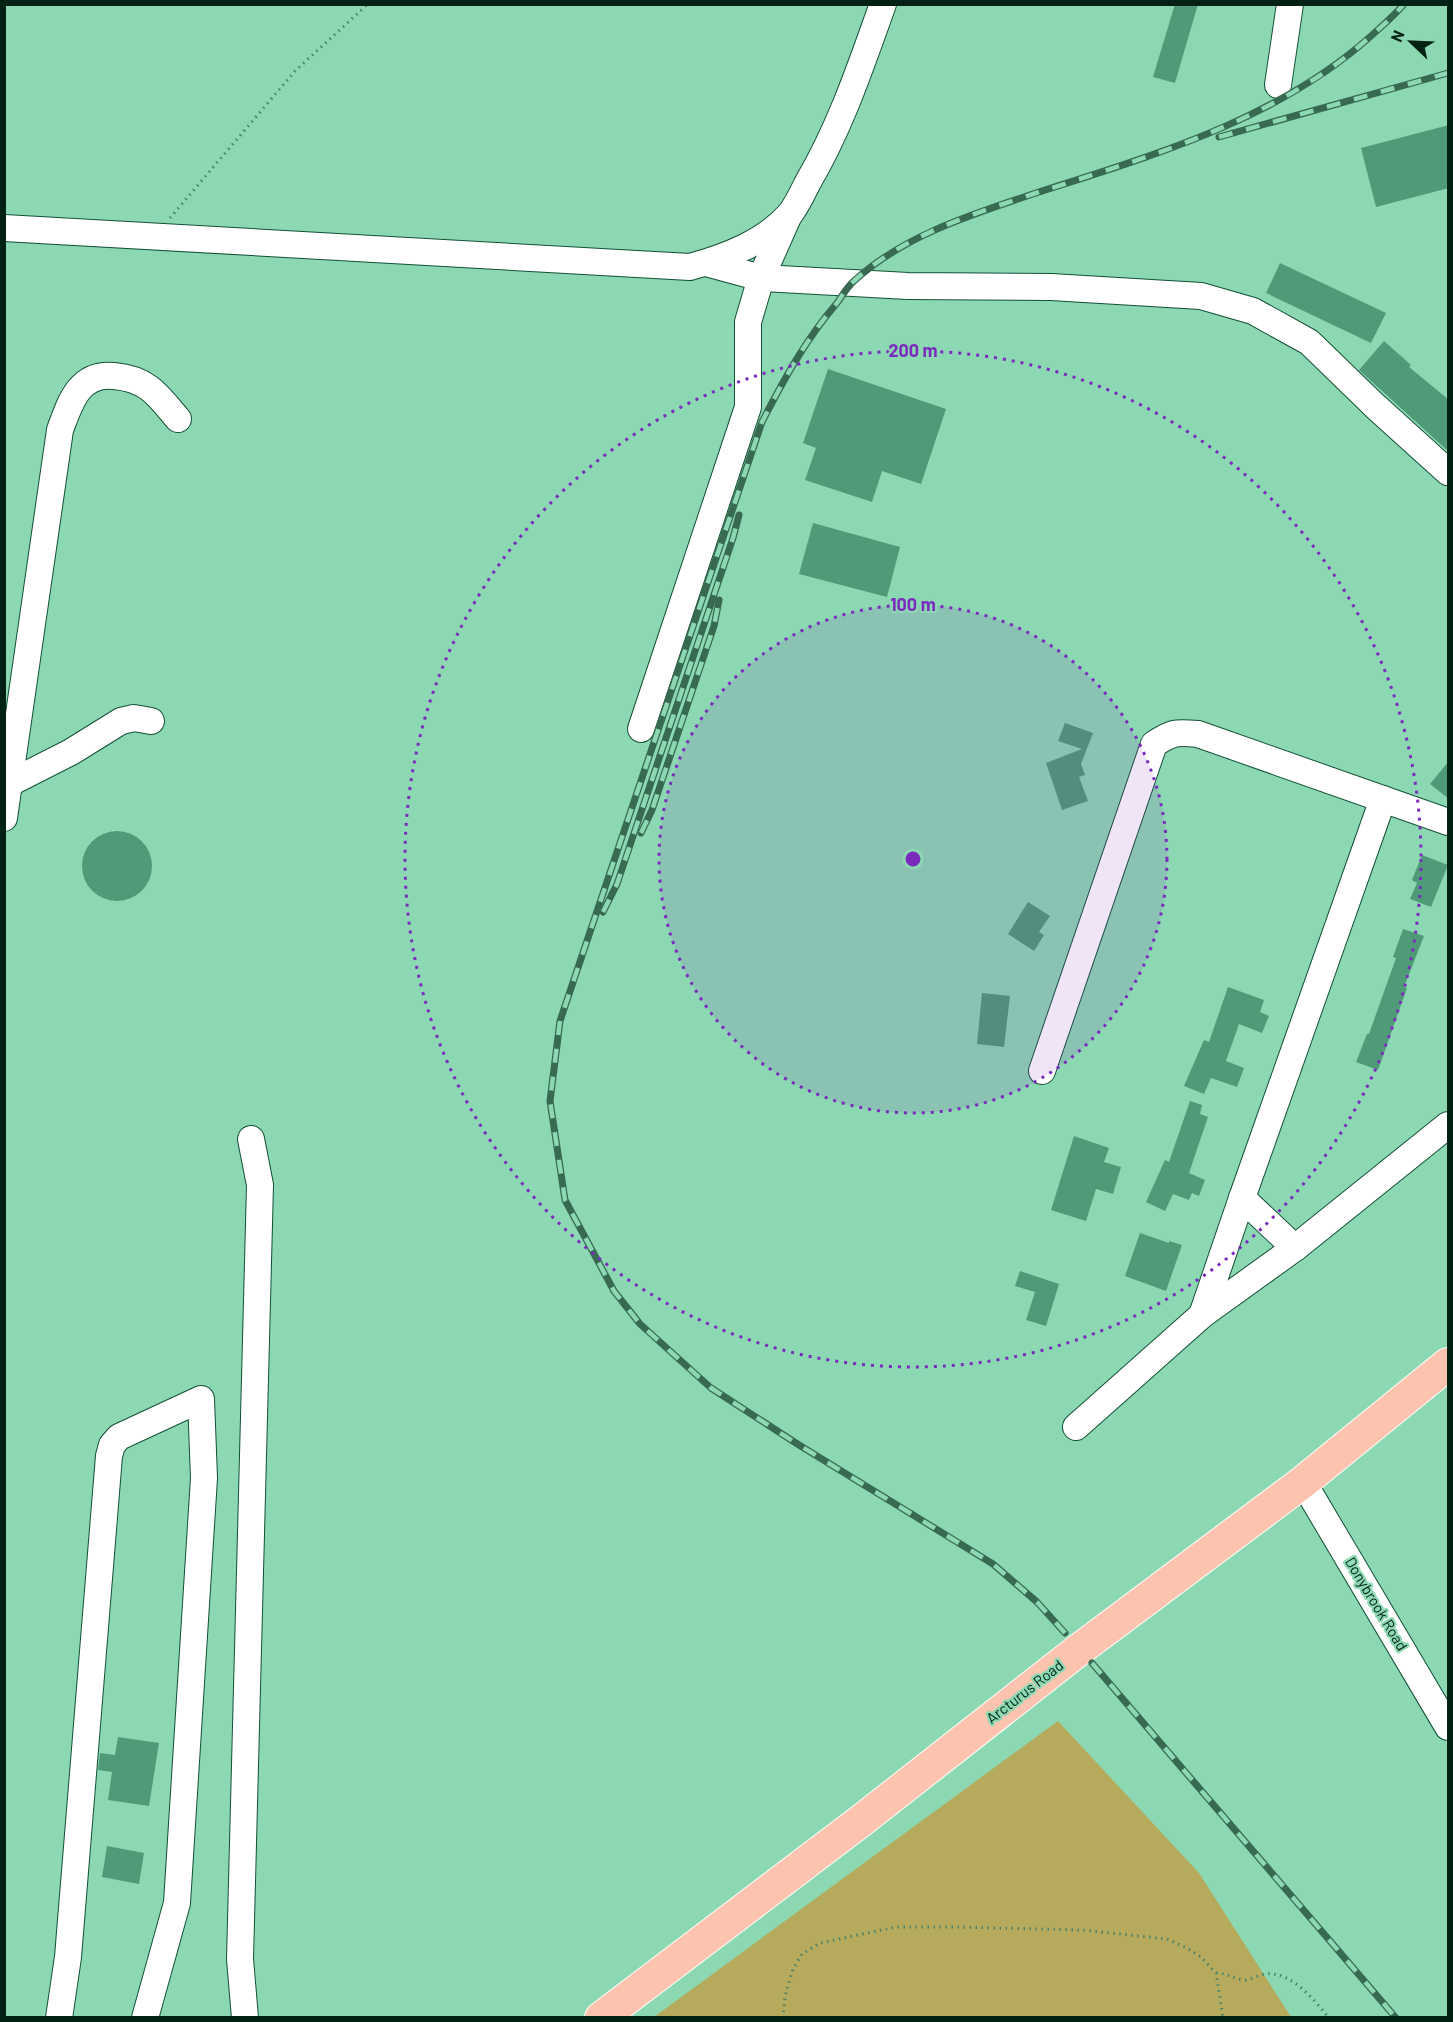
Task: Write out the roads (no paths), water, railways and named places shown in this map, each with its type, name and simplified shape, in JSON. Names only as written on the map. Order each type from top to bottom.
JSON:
[{"type":"main road","name":"Arcturus Road","points":[[601,2018],[862,1820],[1094,1638],[1303,1482],[1449,1364]]},
{"type":"street","points":[[641,729],[748,407],[748,322],[761,278],[790,213],[829,147],[852,92],[883,4]]},
{"type":"street","points":[[1278,85],[1290,4]]},
{"type":"street","points":[[4,228],[690,267],[729,256],[755,241],[790,213]]},
{"type":"street","points":[[705,263],[761,278],[908,286],[1051,287],[1202,296],[1253,311],[1309,342],[1375,406],[1449,472]]},
{"type":"street","points":[[4,818],[60,430],[70,403],[83,384],[101,374],[127,377],[149,388],[178,418]]},
{"type":"street","points":[[10,783],[71,752],[121,722],[134,718],[151,721]]},
{"type":"street","points":[[1042,1071],[1154,744],[1168,735],[1177,732],[1198,734],[1449,822]]},
{"type":"street","points":[[1202,1315],[1383,799]]},
{"type":"street","points":[[1076,1427],[1202,1315],[1295,1248],[1449,1125]]},
{"type":"street","points":[[245,2018],[240,1959],[260,1185],[251,1139]]},
{"type":"street","points":[[1242,1198],[1295,1248]]},
{"type":"street","points":[[59,2018],[68,1957],[109,1456],[112,1445],[119,1437],[201,1399],[204,1478],[177,1903],[145,2018]]},
{"type":"street","name":"Donybrook Road","points":[[1303,1482],[1449,1726]]},
{"type":"railway","points":[[1065,1633],[1037,1602],[993,1564],[711,1388],[640,1324],[614,1291],[565,1200],[550,1101],[560,1021],[762,422],[805,345],[849,286],[895,251],[940,228],[988,209],[1169,149],[1255,113],[1296,91],[1334,65],[1371,36],[1404,4]]},
{"type":"railway","points":[[1219,137],[1448,73]]},
{"type":"railway","points":[[603,912],[617,884],[739,515]]},
{"type":"railway","points":[[641,833],[652,810],[714,626],[719,600]]},
{"type":"railway","points":[[1092,1663],[1396,2018]]}]
